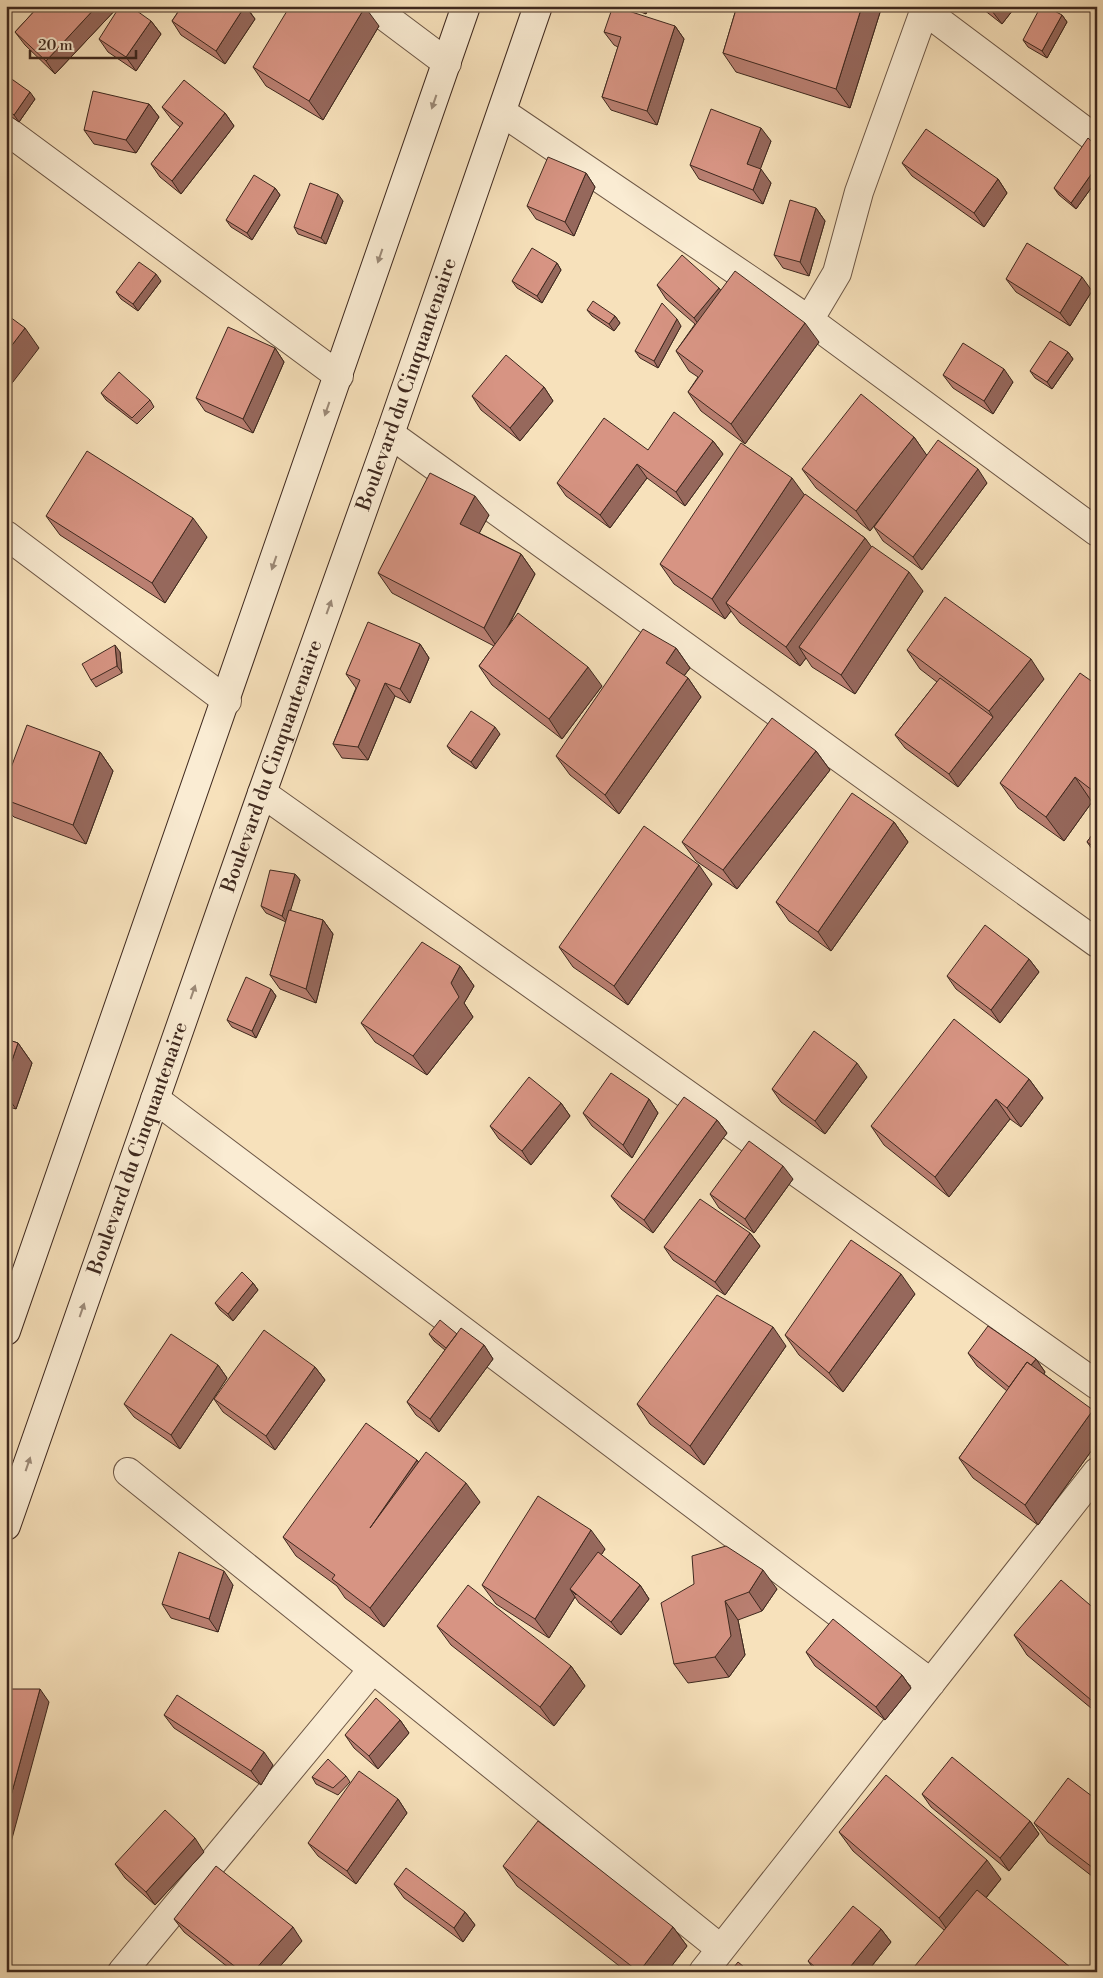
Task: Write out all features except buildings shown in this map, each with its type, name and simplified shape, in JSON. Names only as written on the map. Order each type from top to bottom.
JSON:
[{"type":"street","points":[[371,6],[447,63]]},
{"type":"street","points":[[6,1331],[227,701],[466,6]]},
{"type":"street","name":"Boulevard du Cinquantenaire","points":[[6,1526],[262,793],[390,434],[538,6]]},
{"type":"street","points":[[809,320],[837,273],[859,192],[925,8],[1097,140]]},
{"type":"street","points":[[502,112],[809,320],[1097,532]]},
{"type":"street","points":[[6,130],[339,376]]},
{"type":"street","points":[[390,434],[1097,944]]},
{"type":"street","points":[[8,542],[227,701]]},
{"type":"street","points":[[262,793],[1097,1385]]},
{"type":"street","points":[[155,1099],[931,1683]]},
{"type":"street","points":[[128,1472],[721,1949]]},
{"type":"street","points":[[703,1972],[1097,1472]]},
{"type":"street","points":[[122,1972],[372,1670]]}]
